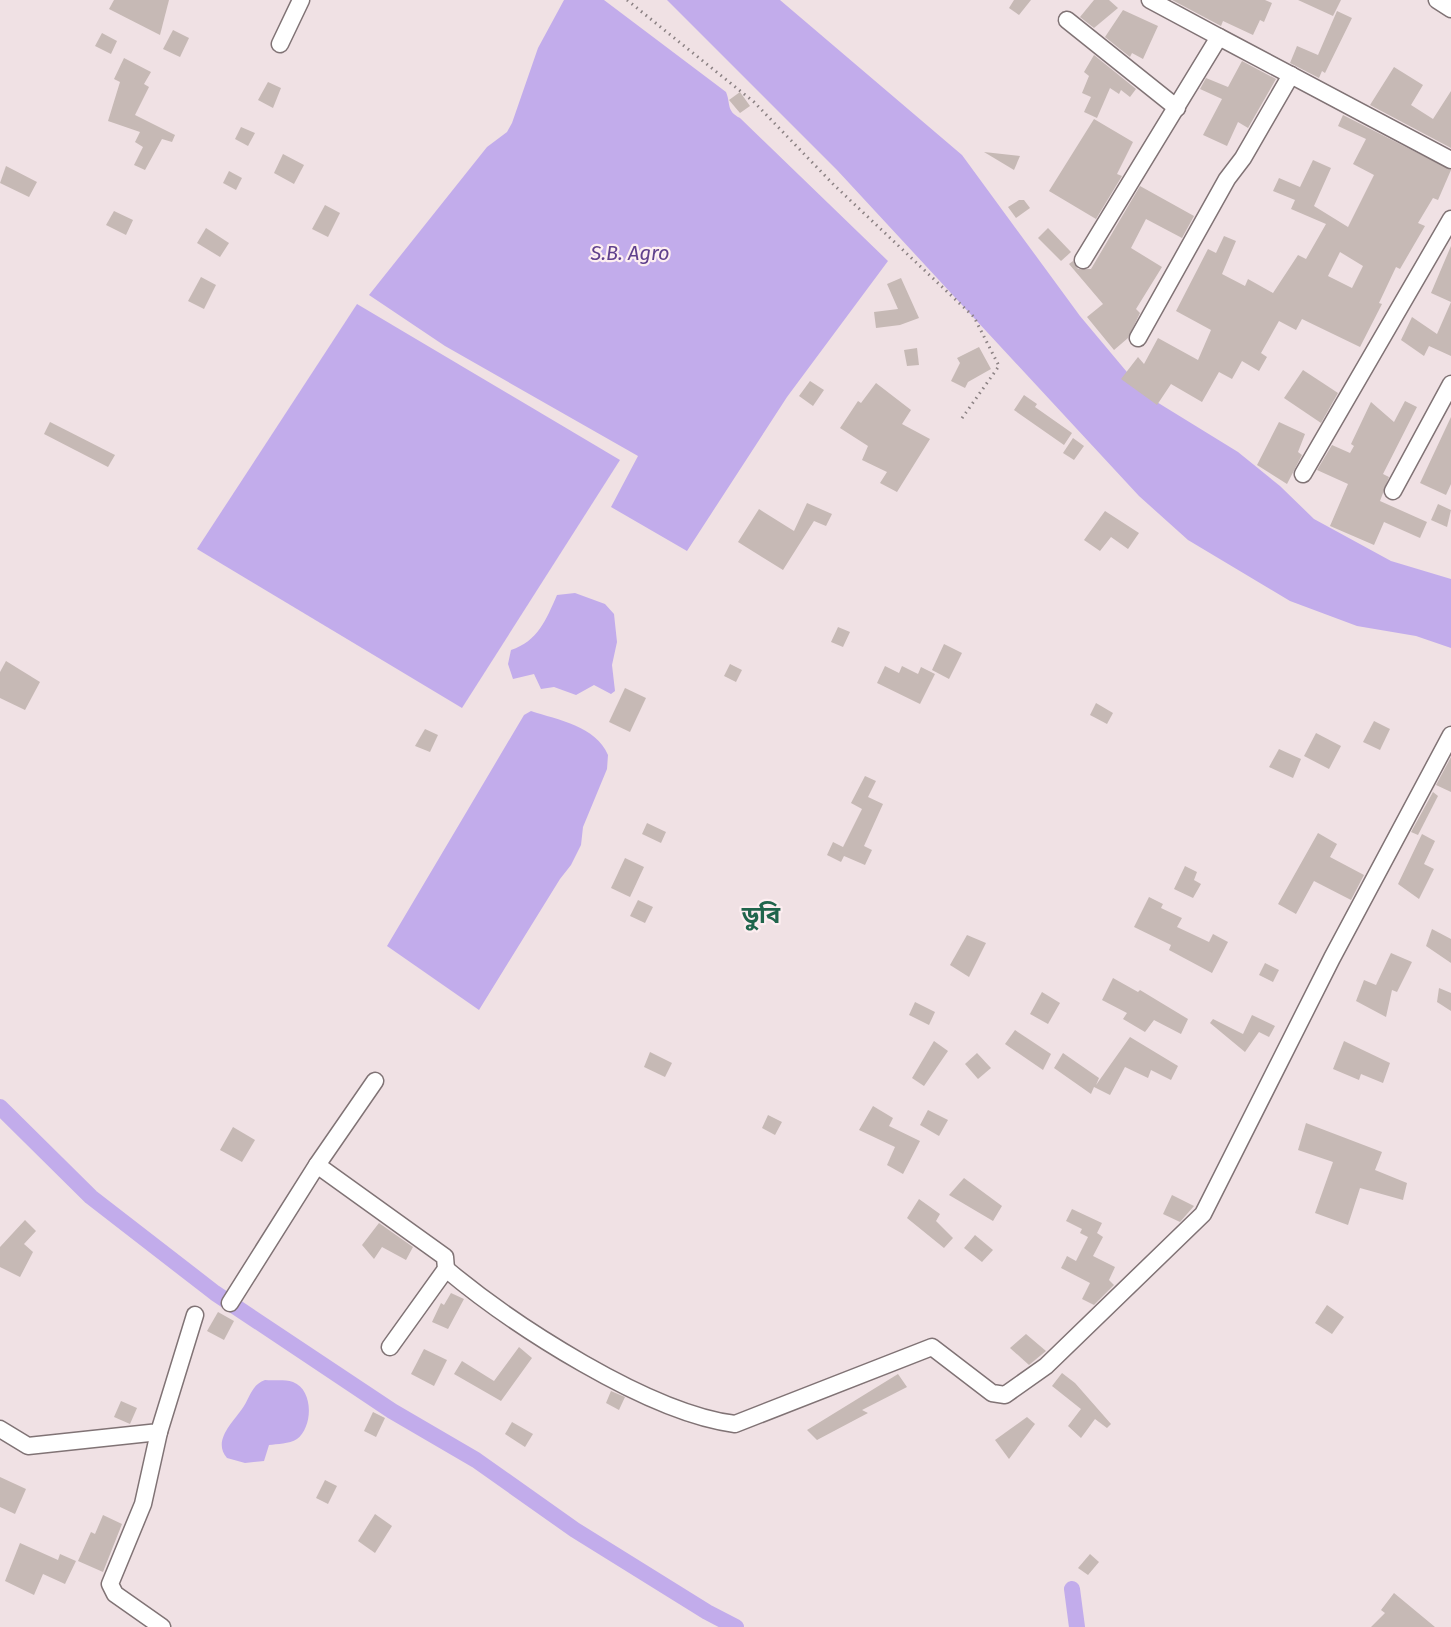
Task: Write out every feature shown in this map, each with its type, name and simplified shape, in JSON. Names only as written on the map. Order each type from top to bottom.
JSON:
[{"type":"street","points":[[280,44],[301,0]]},
{"type":"street","points":[[1150,0],[1451,160]]},
{"type":"street","points":[[1437,0],[1451,9]]},
{"type":"street","points":[[1067,20],[1177,108]]},
{"type":"street","points":[[1083,260],[1219,37]]},
{"type":"street","points":[[1138,338],[1227,179],[1243,158],[1291,75]]},
{"type":"street","points":[[1303,474],[1451,219]]},
{"type":"street","points":[[1393,491],[1451,384]]},
{"type":"street","points":[[446,1269],[472,1291],[585,1365],[663,1402],[712,1421],[735,1424],[932,1347],[992,1393],[1005,1395],[1046,1365],[1203,1214],[1332,958],[1451,735]]},
{"type":"street","points":[[230,1303],[316,1165],[375,1081]]},
{"type":"street","points":[[316,1165],[445,1257],[446,1269],[390,1347]]},
{"type":"street","points":[[162,1627],[115,1594],[110,1584],[143,1504],[159,1432],[195,1315]]},
{"type":"street","points":[[0,1429],[28,1446],[159,1432]]},
{"type":"path","points":[[627,0],[754,102],[834,185],[974,317],[999,366],[960,421]]},
{"type":"water","name":"S.B. Agro","points":[[564,0],[604,0],[726,92],[733,113],[888,261],[787,397],[687,551],[611,507],[638,456],[445,346],[369,295],[487,147],[507,132],[538,48]]},
{"type":"water","points":[[667,0],[780,0],[962,155],[1080,316],[1147,396],[1238,452],[1280,486],[1314,519],[1391,561],[1451,579],[1451,648],[1416,636],[1357,626],[1290,601],[1188,540],[1139,496],[837,170]]},
{"type":"water","points":[[357,304],[620,460],[462,708],[197,549]]},
{"type":"water","points":[[575,593],[605,604],[614,614],[617,642],[612,665],[615,691],[611,694],[594,685],[576,695],[554,687],[541,689],[534,674],[513,679],[508,664],[511,650],[535,635],[545,621],[557,595]]},
{"type":"water","points":[[531,711],[564,721],[595,737],[608,755],[607,769],[583,827],[581,845],[571,865],[479,1010],[387,946],[524,715]]},
{"type":"water","points":[[265,1380],[290,1381],[300,1386],[308,1400],[306,1426],[294,1441],[269,1445],[264,1461],[245,1463],[227,1458],[223,1452],[223,1438],[254,1388]]},
{"type":"building","points":[[114,0],[169,0],[160,35],[109,9]]},
{"type":"building","points":[[1014,0],[1031,0],[1019,15],[1009,8]]},
{"type":"building","points":[[1094,0],[1109,0],[1118,8],[1094,28],[1080,17]]},
{"type":"building","points":[[1172,0],[1265,0],[1272,3],[1264,22],[1260,20],[1253,35],[1223,21],[1221,26]]},
{"type":"building","points":[[1298,0],[1341,0],[1333,16]]},
{"type":"building","points":[[1123,10],[1158,26],[1143,59],[1132,53],[1130,57],[1105,37]]},
{"type":"building","points":[[1337,11],[1352,18],[1325,73],[1322,71],[1319,78],[1290,63],[1297,46],[1318,55]]},
{"type":"building","points":[[173,30],[189,38],[180,57],[163,49]]},
{"type":"building","points":[[102,33],[117,41],[111,54],[95,46]]},
{"type":"building","points":[[1094,55],[1136,89],[1130,97],[1121,90],[1119,94],[1110,88],[1097,118],[1084,112],[1091,97],[1082,93],[1089,76],[1084,72]]},
{"type":"building","points":[[124,58],[151,72],[144,84],[149,87],[135,115],[175,135],[172,142],[162,139],[145,170],[134,165],[143,147],[135,142],[140,132],[108,121],[120,82],[114,79]]},
{"type":"building","points":[[1242,61],[1276,79],[1248,128],[1238,122],[1227,146],[1203,135],[1222,99],[1200,89],[1206,78],[1228,87]]},
{"type":"building","points":[[1394,67],[1423,85],[1411,105],[1433,119],[1451,91],[1451,148],[1370,105]]},
{"type":"building","points":[[268,82],[281,88],[273,108],[258,100]]},
{"type":"building","points":[[740,92],[750,106],[740,113],[729,100]]},
{"type":"building","points":[[1343,115],[1451,170],[1438,200],[1433,198],[1418,223],[1425,226],[1400,269],[1396,267],[1379,303],[1382,304],[1360,347],[1302,319],[1296,330],[1279,321],[1261,353],[1267,357],[1259,371],[1242,361],[1232,379],[1219,372],[1202,402],[1171,384],[1157,405],[1121,379],[1138,357],[1144,364],[1158,338],[1198,360],[1211,330],[1176,311],[1208,249],[1216,253],[1224,236],[1236,241],[1222,274],[1245,286],[1248,279],[1273,293],[1298,255],[1306,259],[1326,224],[1291,209],[1295,200],[1273,191],[1279,178],[1300,187],[1313,160],[1331,168],[1314,206],[1348,227],[1374,175],[1353,164],[1366,139],[1338,126]],"holes":[[[1340,252],[1363,266],[1352,288],[1328,276]]]},
{"type":"building","points":[[1094,119],[1133,142],[1117,174],[1122,176],[1096,219],[1049,191]]},
{"type":"building","points":[[241,127],[255,133],[248,146],[235,139]]},
{"type":"building","points":[[984,152],[1020,156],[1014,170]]},
{"type":"building","points":[[283,154],[304,165],[294,184],[274,173]]},
{"type":"building","points":[[6,166],[37,182],[29,197],[0,183]]},
{"type":"building","points":[[229,171],[242,178],[236,190],[223,183]]},
{"type":"building","points":[[1140,186],[1194,216],[1182,238],[1146,219],[1131,248],[1162,267],[1136,309],[1140,313],[1128,338],[1114,350],[1087,317],[1103,304],[1069,264],[1073,261],[1078,269],[1091,269]]},
{"type":"building","points":[[1019,200],[1024,200],[1030,208],[1016,218],[1008,207]]},
{"type":"building","points":[[325,205],[340,213],[328,237],[312,229]]},
{"type":"building","points":[[114,211],[133,220],[126,235],[106,225]]},
{"type":"building","points":[[206,228],[229,243],[220,257],[197,243]]},
{"type":"building","points":[[1048,228],[1071,252],[1061,261],[1038,238]]},
{"type":"building","points":[[1451,246],[1451,302],[1431,293]]},
{"type":"building","points":[[201,277],[216,285],[204,309],[188,301]]},
{"type":"building","points":[[901,278],[919,318],[900,325],[876,328],[874,312],[898,309],[887,284]]},
{"type":"building","points":[[1451,302],[1451,356],[1429,346],[1424,356],[1401,340],[1412,317],[1437,334]]},
{"type":"building","points":[[979,347],[991,369],[968,382],[965,388],[951,381],[960,363],[957,358]]},
{"type":"building","points":[[917,348],[919,365],[907,366],[904,350]]},
{"type":"building","points":[[1303,370],[1338,393],[1321,423],[1284,398]]},
{"type":"building","points":[[810,381],[824,390],[813,406],[799,396]]},
{"type":"building","points":[[876,383],[911,410],[902,424],[930,439],[897,492],[880,483],[887,472],[862,460],[868,446],[840,428],[858,401],[861,403]]},
{"type":"building","points":[[1024,395],[1037,404],[1035,407],[1072,433],[1064,445],[1014,410]]},
{"type":"building","points":[[1405,401],[1417,407],[1383,474],[1389,477],[1380,501],[1427,522],[1420,538],[1384,522],[1374,545],[1330,526],[1348,484],[1317,470],[1332,445],[1350,453],[1354,446],[1351,444],[1371,402],[1394,422]]},
{"type":"building","points":[[1451,417],[1451,484],[1446,495],[1420,483]]},
{"type":"building","points":[[50,422],[115,455],[108,467],[44,434]]},
{"type":"building","points":[[1279,422],[1305,434],[1298,452],[1302,455],[1287,484],[1257,465]]},
{"type":"building","points":[[1073,438],[1084,446],[1074,460],[1063,453]]},
{"type":"building","points":[[807,503],[832,514],[826,526],[814,521],[783,570],[738,542],[759,509],[794,531]]},
{"type":"building","points":[[1438,504],[1451,510],[1447,527],[1431,520]]},
{"type":"building","points":[[1105,511],[1139,533],[1128,549],[1111,537],[1100,551],[1084,540]]},
{"type":"building","points":[[838,627],[850,632],[843,647],[831,642]]},
{"type":"building","points":[[944,644],[962,653],[949,679],[932,670]]},
{"type":"building","points":[[6,661],[40,682],[25,710],[0,698],[0,672]]},
{"type":"building","points":[[730,664],[742,670],[736,682],[724,676]]},
{"type":"building","points":[[885,666],[899,673],[902,666],[918,674],[921,667],[935,674],[920,704],[877,683]]},
{"type":"building","points":[[625,688],[646,698],[630,732],[609,722]]},
{"type":"building","points":[[1096,703],[1113,713],[1107,724],[1090,715]]},
{"type":"building","points":[[1374,721],[1390,729],[1380,750],[1363,742]]},
{"type":"building","points":[[425,729],[438,735],[430,752],[415,746]]},
{"type":"building","points":[[1316,733],[1341,746],[1329,769],[1304,756]]},
{"type":"building","points":[[1279,749],[1301,759],[1293,778],[1269,767]]},
{"type":"building","points":[[1451,757],[1451,792],[1436,785]]},
{"type":"building","points":[[865,776],[876,781],[868,797],[883,804],[864,846],[872,850],[865,865],[844,856],[841,862],[827,855],[833,842],[843,847],[862,809],[851,803]]},
{"type":"building","points":[[1433,792],[1438,796],[1418,835],[1411,832]]},
{"type":"building","points":[[647,823],[666,832],[661,843],[642,834]]},
{"type":"building","points":[[1318,833],[1337,844],[1330,857],[1364,875],[1351,900],[1314,881],[1296,914],[1278,904]]},
{"type":"building","points":[[1422,834],[1435,841],[1424,864],[1434,869],[1419,899],[1398,884]]},
{"type":"building","points":[[625,858],[644,867],[630,897],[611,888]]},
{"type":"building","points":[[1185,866],[1197,872],[1194,880],[1201,884],[1193,898],[1174,889]]},
{"type":"building","points":[[1149,897],[1163,904],[1161,908],[1182,918],[1177,927],[1209,942],[1213,934],[1228,942],[1212,973],[1169,950],[1171,945],[1134,927]]},
{"type":"building","points":[[638,900],[653,907],[645,923],[630,916]]},
{"type":"building","points":[[1432,929],[1451,939],[1451,963],[1426,946]]},
{"type":"building","points":[[967,935],[986,943],[969,977],[950,965]]},
{"type":"building","points":[[1391,953],[1412,962],[1397,992],[1392,990],[1386,1017],[1356,1001],[1364,980],[1376,985]]},
{"type":"building","points":[[1265,963],[1279,970],[1273,982],[1259,975]]},
{"type":"building","points":[[1113,978],[1138,992],[1140,990],[1188,1019],[1181,1034],[1154,1020],[1145,1032],[1123,1019],[1127,1013],[1102,1000]]},
{"type":"building","points":[[1439,988],[1451,993],[1451,1011],[1437,1002]]},
{"type":"building","points":[[1042,992],[1060,1003],[1048,1024],[1030,1014]]},
{"type":"building","points":[[915,1002],[935,1012],[929,1025],[909,1015]]},
{"type":"building","points":[[1252,1015],[1275,1026],[1269,1037],[1259,1032],[1245,1052],[1210,1023],[1213,1019],[1243,1034]]},
{"type":"building","points":[[1015,1030],[1051,1054],[1043,1070],[1005,1044]]},
{"type":"building","points":[[1130,1037],[1178,1066],[1171,1080],[1151,1070],[1148,1078],[1125,1067],[1110,1095],[1094,1087],[1091,1094],[1054,1068],[1063,1053],[1099,1078],[1096,1085]]},
{"type":"building","points":[[934,1041],[948,1051],[924,1086],[912,1078]]},
{"type":"building","points":[[1344,1041],[1390,1063],[1383,1083],[1361,1074],[1359,1080],[1333,1069]]},
{"type":"building","points":[[650,1052],[672,1063],[665,1077],[644,1067]]},
{"type":"building","points":[[977,1053],[991,1068],[978,1079],[965,1064]]},
{"type":"building","points":[[873,1106],[893,1118],[889,1126],[920,1141],[903,1174],[887,1165],[895,1147],[859,1130]]},
{"type":"building","points":[[928,1110],[948,1120],[939,1136],[920,1125]]},
{"type":"building","points":[[768,1115],[782,1122],[775,1135],[762,1128]]},
{"type":"building","points":[[1306,1123],[1382,1152],[1375,1170],[1407,1183],[1403,1200],[1360,1188],[1348,1225],[1315,1213],[1333,1162],[1298,1150]]},
{"type":"building","points":[[233,1127],[255,1140],[242,1162],[220,1150]]},
{"type":"building","points":[[964,1178],[1002,1206],[993,1221],[949,1195]]},
{"type":"building","points":[[1172,1195],[1194,1206],[1180,1222],[1163,1214]]},
{"type":"building","points":[[919,1199],[940,1214],[936,1221],[953,1238],[944,1248],[907,1218]]},
{"type":"building","points":[[1072,1209],[1102,1223],[1097,1233],[1103,1237],[1093,1256],[1115,1267],[1109,1280],[1114,1285],[1094,1305],[1082,1299],[1090,1283],[1061,1268],[1067,1256],[1076,1261],[1088,1237],[1080,1233],[1082,1229],[1066,1221]]},
{"type":"building","points":[[25,1220],[36,1231],[24,1244],[33,1252],[20,1277],[0,1267],[0,1247]]},
{"type":"building","points":[[379,1223],[413,1247],[406,1260],[382,1247],[374,1259],[362,1245]]},
{"type":"building","points":[[975,1235],[993,1250],[982,1262],[964,1248]]},
{"type":"building","points":[[451,1293],[464,1299],[448,1329],[432,1322],[441,1303],[444,1305]]},
{"type":"building","points":[[1327,1305],[1344,1317],[1332,1334],[1315,1323]]},
{"type":"building","points":[[218,1312],[234,1321],[224,1340],[207,1331]]},
{"type":"building","points":[[1026,1334],[1046,1351],[1029,1365],[1010,1348]]},
{"type":"building","points":[[519,1347],[532,1358],[501,1401],[454,1374],[462,1361],[494,1381]]},
{"type":"building","points":[[424,1349],[447,1360],[434,1386],[411,1374]]},
{"type":"building","points":[[1062,1373],[1075,1383],[1111,1424],[1107,1428],[1095,1419],[1081,1438],[1068,1426],[1081,1409],[1052,1386]]},
{"type":"building","points":[[898,1374],[907,1387],[862,1410],[868,1413],[817,1440],[807,1430]]},
{"type":"building","points":[[611,1391],[625,1397],[619,1410],[606,1403]]},
{"type":"building","points":[[121,1401],[137,1408],[130,1424],[114,1417]]},
{"type":"building","points":[[373,1412],[385,1418],[376,1437],[364,1431]]},
{"type":"building","points":[[1027,1417],[1035,1424],[1009,1459],[995,1440]]},
{"type":"building","points":[[512,1422],[533,1434],[525,1447],[505,1434]]},
{"type":"building","points":[[0,1477],[26,1489],[15,1514],[0,1507]]},
{"type":"building","points":[[325,1480],[337,1486],[328,1504],[316,1498]]},
{"type":"building","points":[[375,1514],[392,1526],[375,1553],[358,1541]]},
{"type":"building","points":[[103,1515],[122,1524],[103,1572],[78,1561],[91,1532],[95,1534]]},
{"type":"building","points":[[20,1543],[58,1560],[60,1554],[76,1561],[65,1584],[43,1574],[34,1595],[5,1581]]},
{"type":"building","points":[[1090,1554],[1099,1562],[1088,1575],[1078,1568]]},
{"type":"building","points":[[1394,1593],[1435,1627],[1371,1627],[1385,1613],[1381,1610]]},
{"type":"waterway","points":[[0,1107],[91,1197],[215,1293],[392,1411],[476,1460],[575,1530],[707,1612],[736,1627]]},
{"type":"waterway","points":[[1072,1589],[1077,1627]]},
{"type":"district","name":"ডুবি","points":[[761,915]]}]
